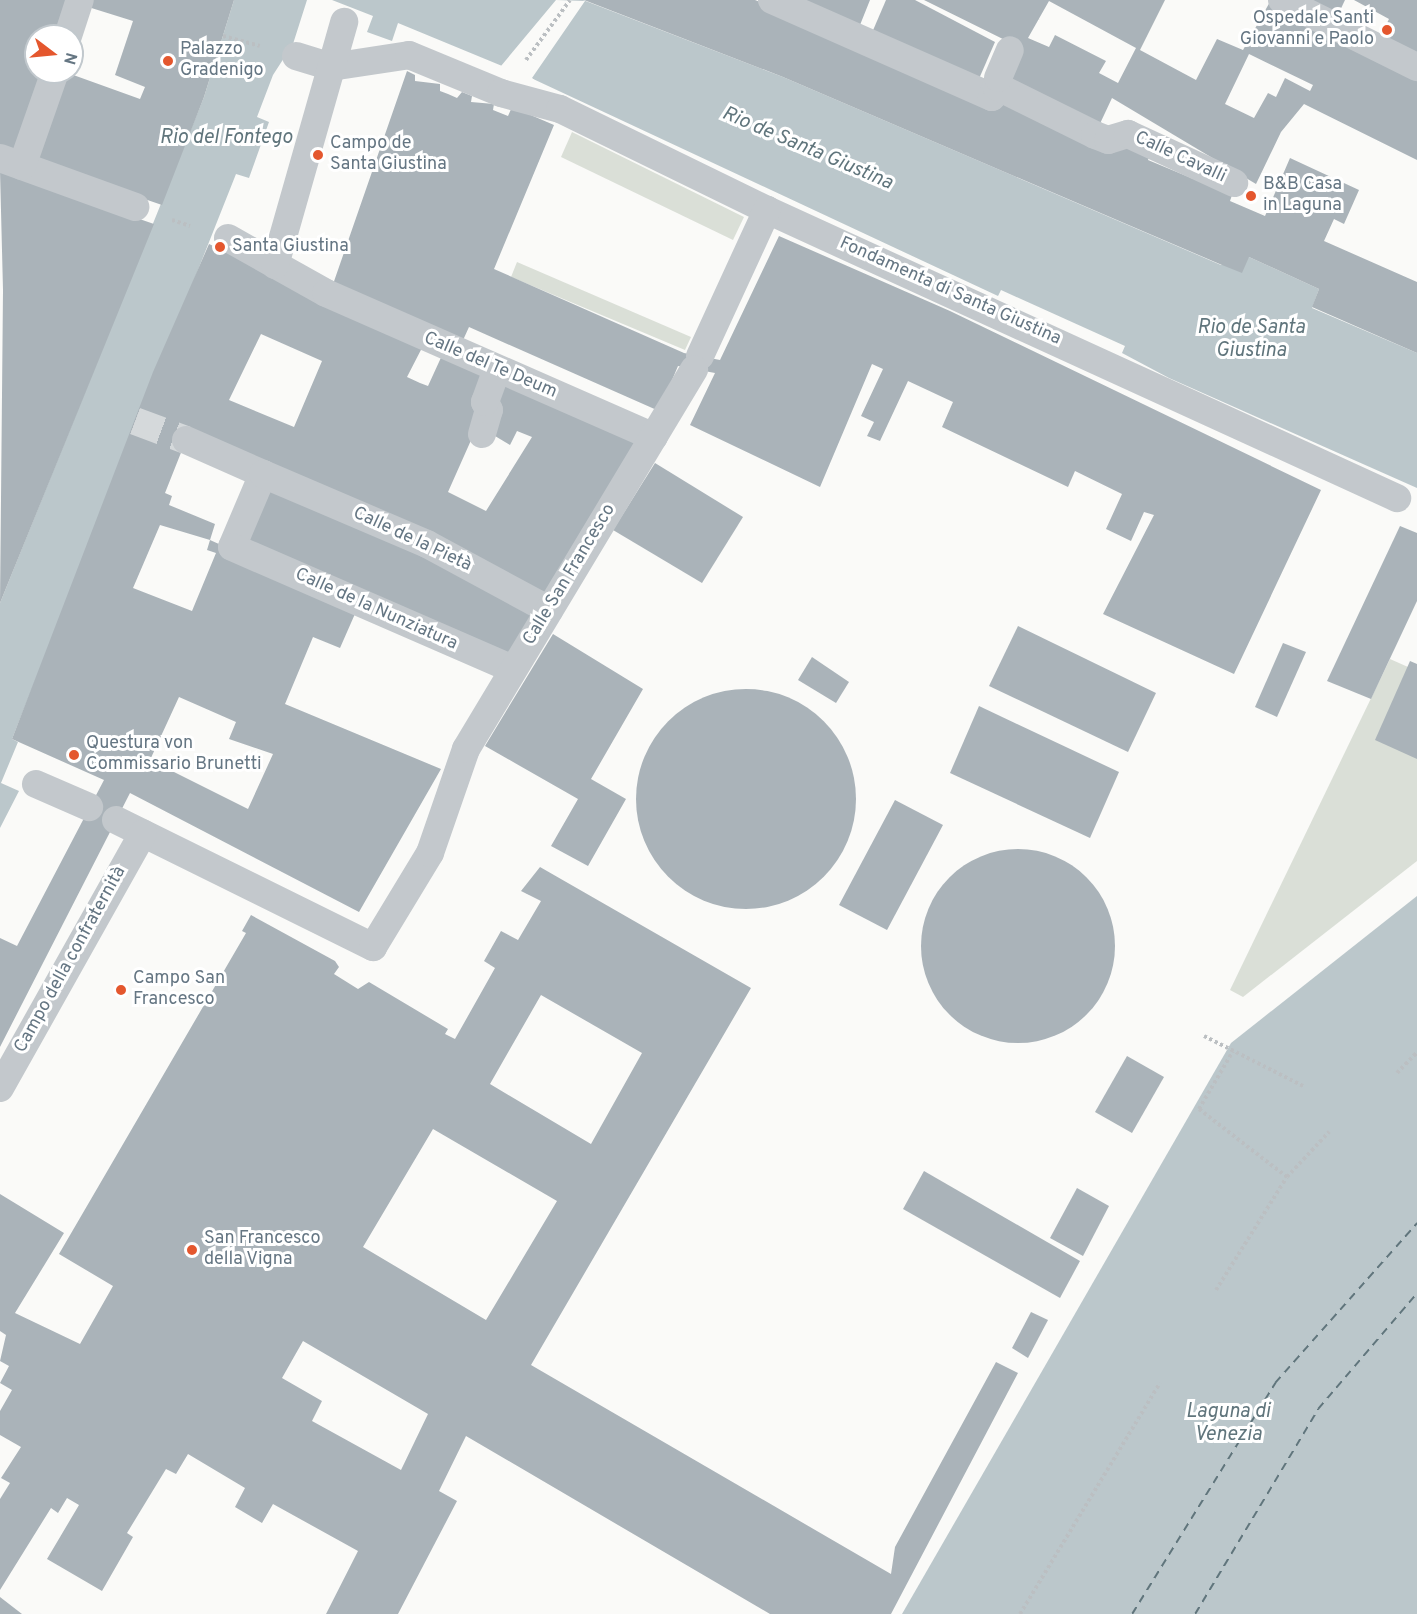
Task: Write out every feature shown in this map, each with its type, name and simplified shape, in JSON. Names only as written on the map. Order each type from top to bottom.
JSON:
[{"type":"street","points":[[72,24],[80,0]]},
{"type":"street","points":[[771,0],[992,98],[1010,50]]},
{"type":"street","points":[[1282,0],[1417,67]]},
{"type":"street","points":[[274,265],[344,22]]},
{"type":"street","name":"Fondamenta di Santa Giustina","points":[[296,56],[331,67],[409,55],[503,92],[560,109],[767,210],[1397,498]]},
{"type":"street","name":"Calle Cavalli","points":[[997,82],[1095,135],[1108,140],[1128,134],[1237,189]]},
{"type":"street","points":[[49,84],[11,162],[135,207]]},
{"type":"street","name":"Calle San Francesco","points":[[143,833],[373,947],[430,852],[466,748],[654,437],[684,407],[697,362],[767,210]]},
{"type":"street","name":"Calle del Te Deum","points":[[228,238],[326,293],[654,437]]},
{"type":"street","points":[[482,434],[489,410],[484,402],[497,369]]},
{"type":"street","name":"Calle de la Pietà","points":[[186,441],[427,544],[549,610]]},
{"type":"street","name":"Calle de la Nunziatura","points":[[268,475],[232,547],[513,669]]},
{"type":"street","points":[[36,783],[89,807]]},
{"type":"street","points":[[116,820],[143,833]]},
{"type":"street","name":"Campo della confraternità","points":[[0,1088],[143,833]]},
{"type":"path","points":[[535,47],[570,0]]},
{"type":"path","points":[[223,36],[250,44]]},
{"type":"path","points":[[175,221],[195,228]]},
{"type":"path","points":[[1204,1036],[1303,1086]]},
{"type":"path","points":[[1233,1051],[1199,1109],[1287,1177]]},
{"type":"path","points":[[1396,1073],[1417,1052]]},
{"type":"path","points":[[1216,1290],[1287,1177],[1329,1132]]},
{"type":"path","points":[[1020,1614],[1160,1383]]},
{"type":"shaded area","points":[[572,132],[744,217],[733,240],[561,157]]},
{"type":"shaded area","points":[[517,262],[691,337],[685,350],[511,277]]},
{"type":"shaded area","points":[[1390,659],[1408,667],[1417,759],[1417,861],[1243,997],[1230,990]]},
{"type":"water","name":"Rio del Fontego","points":[[234,0],[307,0],[293,44],[273,75],[257,117],[269,122],[249,178],[236,174],[12,739],[18,742],[1,783],[19,791],[0,828],[0,603],[204,97]]},
{"type":"water","name":"Rio de Santa Giustina","points":[[332,0],[583,0],[783,77],[1221,265],[1249,257],[1319,289],[1312,308],[1417,353],[1417,488],[1169,378],[1122,353],[1125,346],[1001,290],[998,296],[531,78],[398,23],[392,41],[367,32],[373,16]]},
{"type":"water","name":"Laguna di Venezia","points":[[1417,896],[1417,1614],[902,1614],[1231,1043]]},
{"type":"pier","points":[[556,0],[585,1],[532,78],[543,87],[484,62],[501,66]]},
{"type":"building","points":[[0,0],[75,0],[67,24],[24,24],[24,84],[45,84],[20,155],[0,147]]},
{"type":"building","points":[[87,0],[234,0],[204,97],[162,205],[28,159],[60,84],[84,84],[84,79],[140,99],[145,87],[115,75],[133,21],[85,6]]},
{"type":"building","points":[[584,0],[755,0],[999,95],[1092,139],[1150,154],[1148,160],[1232,195],[1230,201],[1265,216],[1290,158],[1359,190],[1344,224],[1334,219],[1324,241],[1417,282],[1417,353],[1312,307],[1319,289],[1249,257],[1242,273],[783,77]]},
{"type":"building","points":[[790,0],[870,0],[858,30]]},
{"type":"building","points":[[886,0],[915,0],[995,42],[978,81],[871,35]]},
{"type":"building","points":[[924,0],[1165,0],[1140,50],[1196,80],[1217,39],[1243,50],[1271,0],[1417,73],[1417,160],[1304,104],[1281,132],[1256,184],[1112,98],[1097,130],[1003,83],[1019,47]],"holes":[[[1049,1],[1136,48],[1118,83],[1099,73],[1106,61],[1055,35],[1049,47],[1028,38]],[[1249,54],[1313,85],[1310,91],[1285,78],[1276,97],[1268,93],[1254,118],[1225,104]]]},
{"type":"building","points":[[1297,0],[1345,0],[1336,19]]},
{"type":"building","points":[[1354,0],[1417,0],[1417,60],[1378,41],[1389,19]]},
{"type":"building","points":[[407,71],[415,75],[415,81],[440,84],[440,91],[457,98],[462,92],[472,96],[471,102],[494,104],[493,110],[508,116],[512,107],[554,125],[494,269],[684,353],[720,360],[779,236],[950,311],[1321,490],[1234,674],[1103,614],[1154,515],[1144,512],[1131,541],[1106,529],[1122,494],[1075,471],[1068,487],[942,427],[953,402],[908,381],[880,441],[867,436],[874,422],[861,416],[883,369],[872,364],[820,487],[690,425],[715,373],[678,366],[659,411],[469,327],[459,349],[331,290]]},
{"type":"building","points":[[0,171],[154,224],[0,603],[3,290]]},
{"type":"building","points":[[209,244],[425,342],[407,377],[420,383],[428,386],[444,351],[490,372],[484,411],[448,492],[486,511],[532,437],[517,431],[510,445],[490,433],[498,374],[642,440],[547,596],[188,435],[165,493],[172,496],[169,505],[215,524],[210,540],[358,607],[340,648],[313,637],[285,704],[441,769],[359,912],[130,793],[0,1047],[0,938],[17,946],[104,780],[12,739],[153,372]],"holes":[[[261,334],[322,361],[294,427],[229,400]],[[160,525],[210,540],[207,550],[216,553],[192,611],[133,588]],[[179,697],[236,722],[229,739],[273,754],[248,809],[150,760]]]},
{"type":"building","points":[[655,463],[743,517],[702,583],[613,530]]},
{"type":"building","points":[[268,485],[426,553],[535,613],[508,656],[243,543]]},
{"type":"building","points":[[1400,526],[1417,533],[1417,601],[1371,699],[1327,681]]},
{"type":"building","points":[[1018,626],[1156,693],[1128,752],[989,686]]},
{"type":"building","points":[[553,634],[643,689],[591,779],[626,799],[588,866],[551,846],[578,799],[485,746]]},
{"type":"building","points":[[1283,643],[1306,652],[1277,717],[1255,707]]},
{"type":"building","points":[[812,657],[849,682],[836,703],[798,680]]},
{"type":"building","points":[[1410,661],[1417,664],[1417,759],[1375,740]]},
{"type":"building","points":[[735,689],[757,689],[788,697],[807,707],[824,721],[838,738],[848,757],[856,788],[856,810],[848,841],[838,860],[824,877],[807,891],[788,901],[757,909],[735,909],[694,896],[676,884],[661,869],[644,841],[636,810],[636,788],[649,747],[661,729],[676,714],[704,697]]},
{"type":"building","points":[[979,706],[1119,772],[1090,838],[950,773]]},
{"type":"building","points":[[895,800],[943,825],[887,930],[839,905]]},
{"type":"building","points":[[1008,849],[1028,849],[1064,860],[1087,877],[1099,892],[1108,909],[1115,936],[1115,956],[1108,983],[1099,1000],[1087,1015],[1072,1027],[1055,1036],[1028,1043],[1008,1043],[972,1032],[943,1008],[932,992],[925,974],[921,956],[921,936],[932,900],[956,871],[972,860],[990,853]]},
{"type":"building","points":[[540,867],[751,988],[531,1365],[891,1574],[895,1547],[996,1362],[1018,1373],[891,1614],[770,1614],[466,1436],[439,1491],[457,1501],[398,1614],[326,1614],[358,1551],[273,1504],[262,1523],[235,1507],[245,1488],[188,1454],[176,1474],[166,1469],[127,1533],[133,1537],[102,1591],[47,1559],[79,1505],[67,1498],[58,1513],[51,1508],[0,1590],[0,1499],[10,1483],[1,1478],[21,1447],[0,1435],[0,1411],[12,1390],[0,1383],[9,1366],[0,1361],[6,1335],[0,1331],[0,1194],[64,1233],[15,1313],[80,1344],[113,1286],[59,1254],[246,933],[242,931],[251,915],[335,961],[339,967],[334,974],[358,989],[369,982],[448,1029],[445,1034],[455,1039],[495,968],[484,961],[501,931],[518,940],[541,901],[521,891]],"holes":[[[541,995],[642,1053],[591,1144],[490,1084]],[[433,1129],[557,1201],[486,1320],[363,1247]],[[303,1341],[428,1414],[401,1470],[312,1421],[322,1401],[282,1378]]]},
{"type":"building","points":[[1127,1056],[1164,1077],[1132,1133],[1095,1112]]},
{"type":"building","points":[[924,1171],[1080,1261],[1060,1298],[903,1209]]},
{"type":"building","points":[[1077,1188],[1109,1206],[1083,1256],[1050,1238]]},
{"type":"building","points":[[1031,1312],[1048,1320],[1028,1358],[1012,1348]]},
{"type":"building","points":[[0,1597],[22,1614],[0,1614]]},
{"type":"ferry route","points":[[1132,1614],[1275,1383],[1417,1223]]},
{"type":"ferry route","points":[[1195,1614],[1318,1409],[1417,1293]]},
{"type":"tunnel","points":[[135,421],[186,440]]},
{"type":"place","name":"Ospedale Santi Giovanni e Paolo","points":[[1387,30]]},
{"type":"place","name":"Palazzo Gradenigo","points":[[168,61]]},
{"type":"place","name":"Campo de Santa Giustina","points":[[318,155]]},
{"type":"place","name":"B&B Casa in Laguna","points":[[1251,196]]},
{"type":"place","name":"Santa Giustina","points":[[220,247]]},
{"type":"place","name":"Questura von Commissario Brunetti","points":[[74,755]]},
{"type":"place","name":"Campo San Francesco","points":[[121,990]]},
{"type":"place","name":"San Francesco della Vigna","points":[[192,1250]]}]
